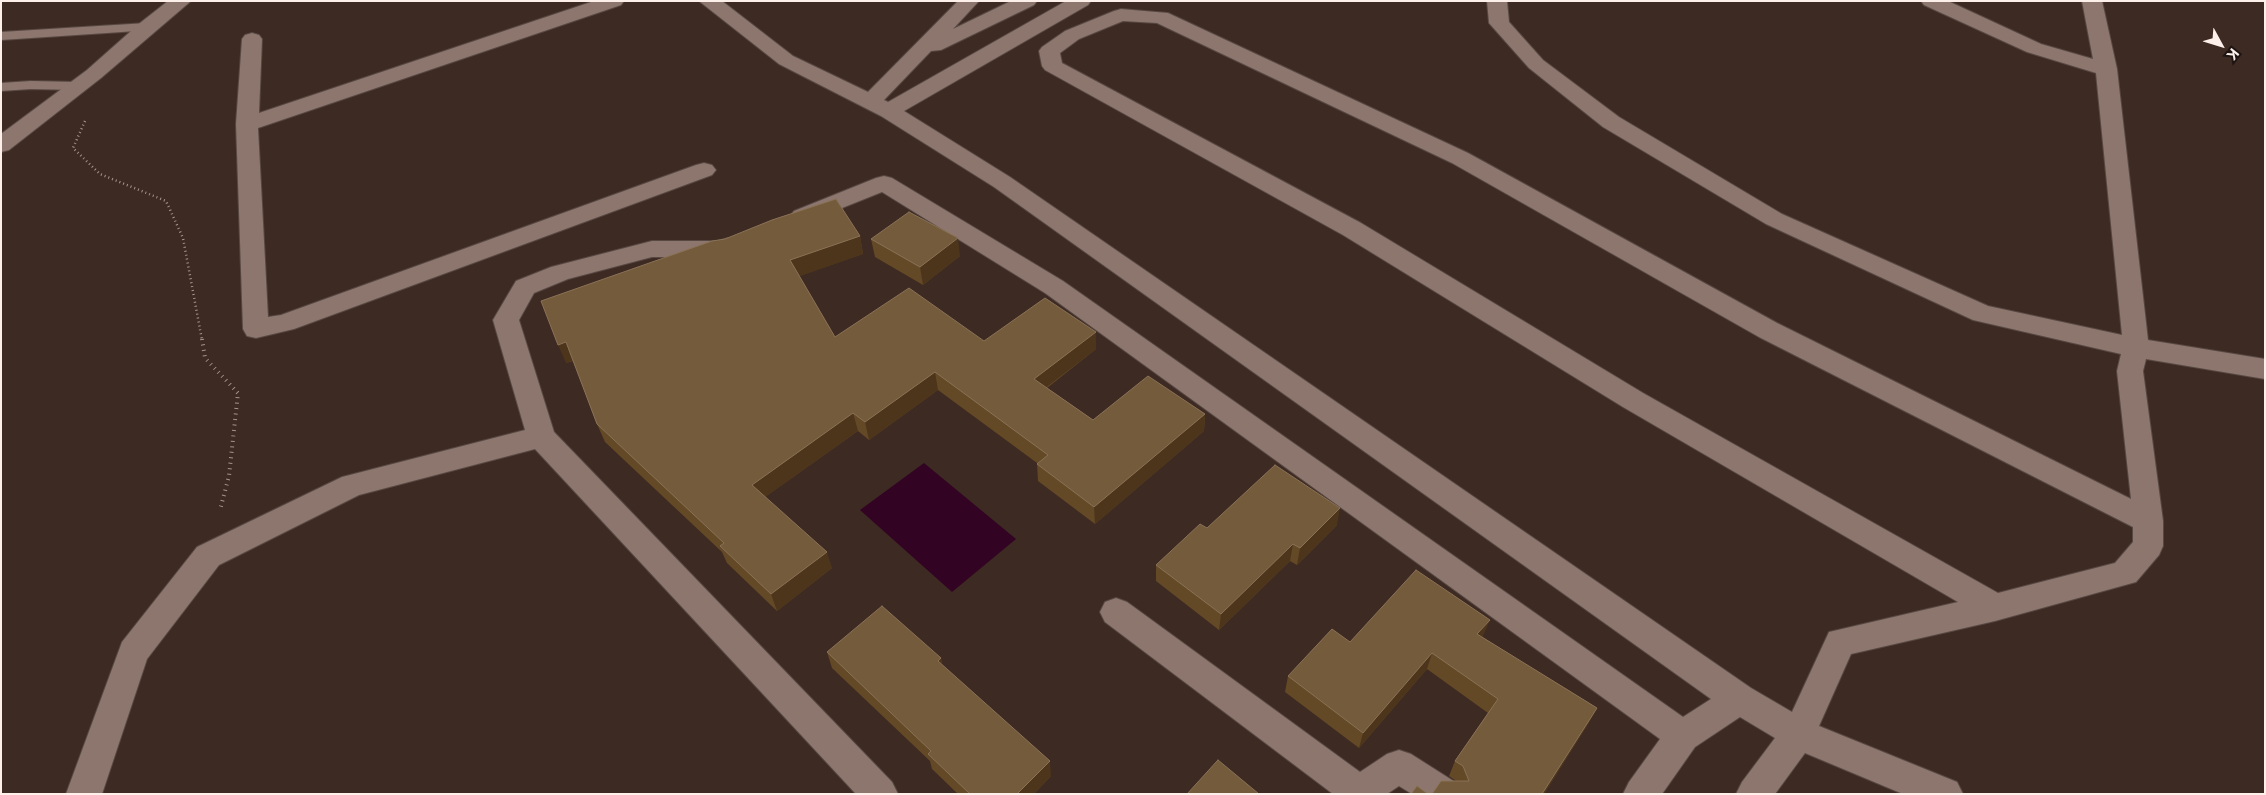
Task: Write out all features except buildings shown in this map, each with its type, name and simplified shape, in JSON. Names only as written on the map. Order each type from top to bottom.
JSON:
[{"type":"street","points":[[1,145],[86,80],[146,27],[181,1]]},
{"type":"street","points":[[247,124],[614,1]]},
{"type":"street","points":[[709,1],[786,60],[879,106],[1002,182],[1739,698],[1799,734],[1945,794]]},
{"type":"street","points":[[879,106],[916,55],[969,1]]},
{"type":"street","points":[[916,55],[1027,1]]},
{"type":"street","points":[[879,106],[1080,1]]},
{"type":"street","points":[[1497,1],[1499,23],[1536,64],[1611,122],[1774,218],[1982,314],[2136,348],[2265,369]]},
{"type":"street","points":[[1931,1],[2034,48],[2106,69]]},
{"type":"street","points":[[1754,794],[1799,734],[1840,642],[1995,607],[2125,573],[2148,546],[2148,521],[2130,370],[2136,348],[2106,69],[2092,1]]},
{"type":"street","points":[[1995,607],[1633,400],[1352,230],[1052,66],[1048,51],[1072,35],[1121,14],[1161,17],[1460,158],[1768,330],[2148,521]]},
{"type":"street","points":[[252,39],[247,124],[256,329],[285,323],[704,170]]},
{"type":"street","points":[[784,224],[884,184],[1054,287],[1683,736]]},
{"type":"street","points":[[748,238],[721,249],[652,249],[560,273],[526,287],[506,320],[541,437],[880,794]]},
{"type":"street","points":[[84,794],[132,652],[208,556],[352,485],[541,437]]},
{"type":"street","points":[[1116,612],[1358,792],[1400,766],[1443,794]]},
{"type":"street","points":[[1641,794],[1683,736],[1739,698]]},
{"type":"lane","points":[[1,36],[146,27]]},
{"type":"lane","points":[[1,87],[86,80]]},
{"type":"path","points":[[86,80],[98,84],[92,105],[73,148],[100,174],[166,201],[183,238],[205,358],[238,393],[229,476],[208,556]]},
{"type":"shaded area","points":[[924,463],[1016,539],[952,592],[860,510]]}]
